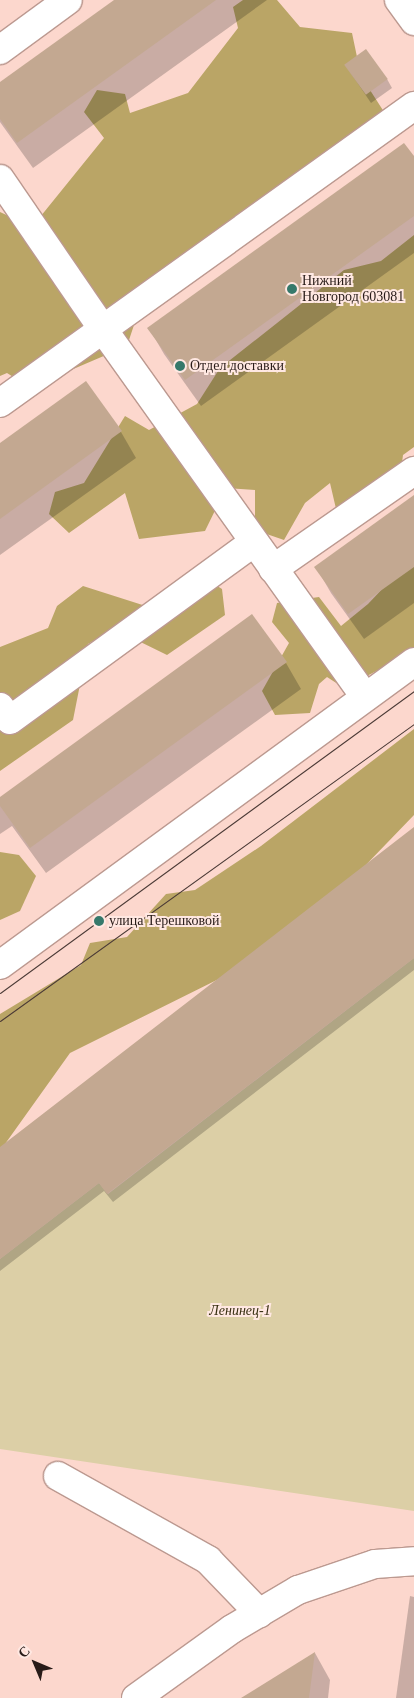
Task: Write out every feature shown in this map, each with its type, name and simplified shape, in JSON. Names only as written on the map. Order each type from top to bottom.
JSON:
[{"type":"street","points":[[0,50],[68,0]]},
{"type":"street","points":[[0,403],[414,106]]},
{"type":"street","points":[[0,179],[253,543],[329,643],[365,696]]},
{"type":"street","points":[[273,569],[414,471]]},
{"type":"street","points":[[0,707],[10,720],[253,543]]},
{"type":"street","points":[[0,965],[365,696],[414,662]]},
{"type":"street","points":[[58,1476],[208,1560],[259,1613]]},
{"type":"street","points":[[136,1698],[232,1629],[306,1587],[376,1564],[414,1561]]},
{"type":"green space","name":"Ленинец-1","points":[[414,958],[414,1511],[0,1449],[0,1259],[99,1183],[108,1194]]},
{"type":"shaded area","points":[[243,0],[277,0],[300,27],[352,33],[361,76],[386,115],[223,255],[149,314],[135,322],[127,346],[64,373],[37,392],[7,373],[0,376],[0,212],[32,227],[104,138],[84,112],[97,90],[125,94],[130,113],[188,93],[238,28],[233,7]]},
{"type":"shaded area","points":[[414,235],[414,447],[403,455],[398,494],[337,513],[330,483],[305,503],[284,540],[255,530],[255,490],[226,488],[205,531],[139,539],[125,493],[69,533],[49,514],[55,492],[84,483],[125,416],[149,430],[197,404],[220,368],[344,270],[381,261]]},
{"type":"shaded area","points":[[414,560],[414,647],[405,656],[344,688],[327,677],[319,684],[310,713],[275,715],[262,691],[289,643],[272,622],[277,603],[319,597],[341,626],[368,604],[407,563]]},
{"type":"shaded area","points":[[195,572],[222,589],[225,615],[167,655],[114,629],[88,644],[73,720],[0,771],[0,647],[48,628],[57,606],[83,586],[152,608],[167,588]]},
{"type":"shaded area","points":[[414,729],[414,815],[305,928],[267,955],[70,1053],[0,1151],[0,1014],[81,965],[90,943],[127,937],[166,894],[195,890],[261,846]]},
{"type":"shaded area","points":[[0,852],[19,855],[36,876],[20,911],[0,920]]},
{"type":"building","points":[[114,0],[216,0],[17,143],[0,119],[0,82]]},
{"type":"building","points":[[366,49],[388,79],[366,95],[344,65]]},
{"type":"building","points":[[404,143],[414,156],[414,216],[185,380],[147,328]]},
{"type":"building","points":[[86,381],[122,431],[0,519],[0,443]]},
{"type":"building","points":[[414,495],[414,567],[348,614],[314,567]]},
{"type":"building","points":[[252,614],[287,662],[30,848],[0,806],[0,797]]},
{"type":"building","points":[[414,827],[414,958],[107,1194],[99,1183],[0,1259],[0,1147]]},
{"type":"building","points":[[315,1652],[309,1698],[241,1698]]},
{"type":"tram line","points":[[0,993],[414,691]]},
{"type":"tram line","points":[[0,1021],[414,724]]},
{"type":"place","name":"Нижний Новгород 603081","points":[[292,289]]},
{"type":"place","name":"Отдел доставки","points":[[180,366]]},
{"type":"place","name":"улица Терешковой","points":[[99,921]]}]
